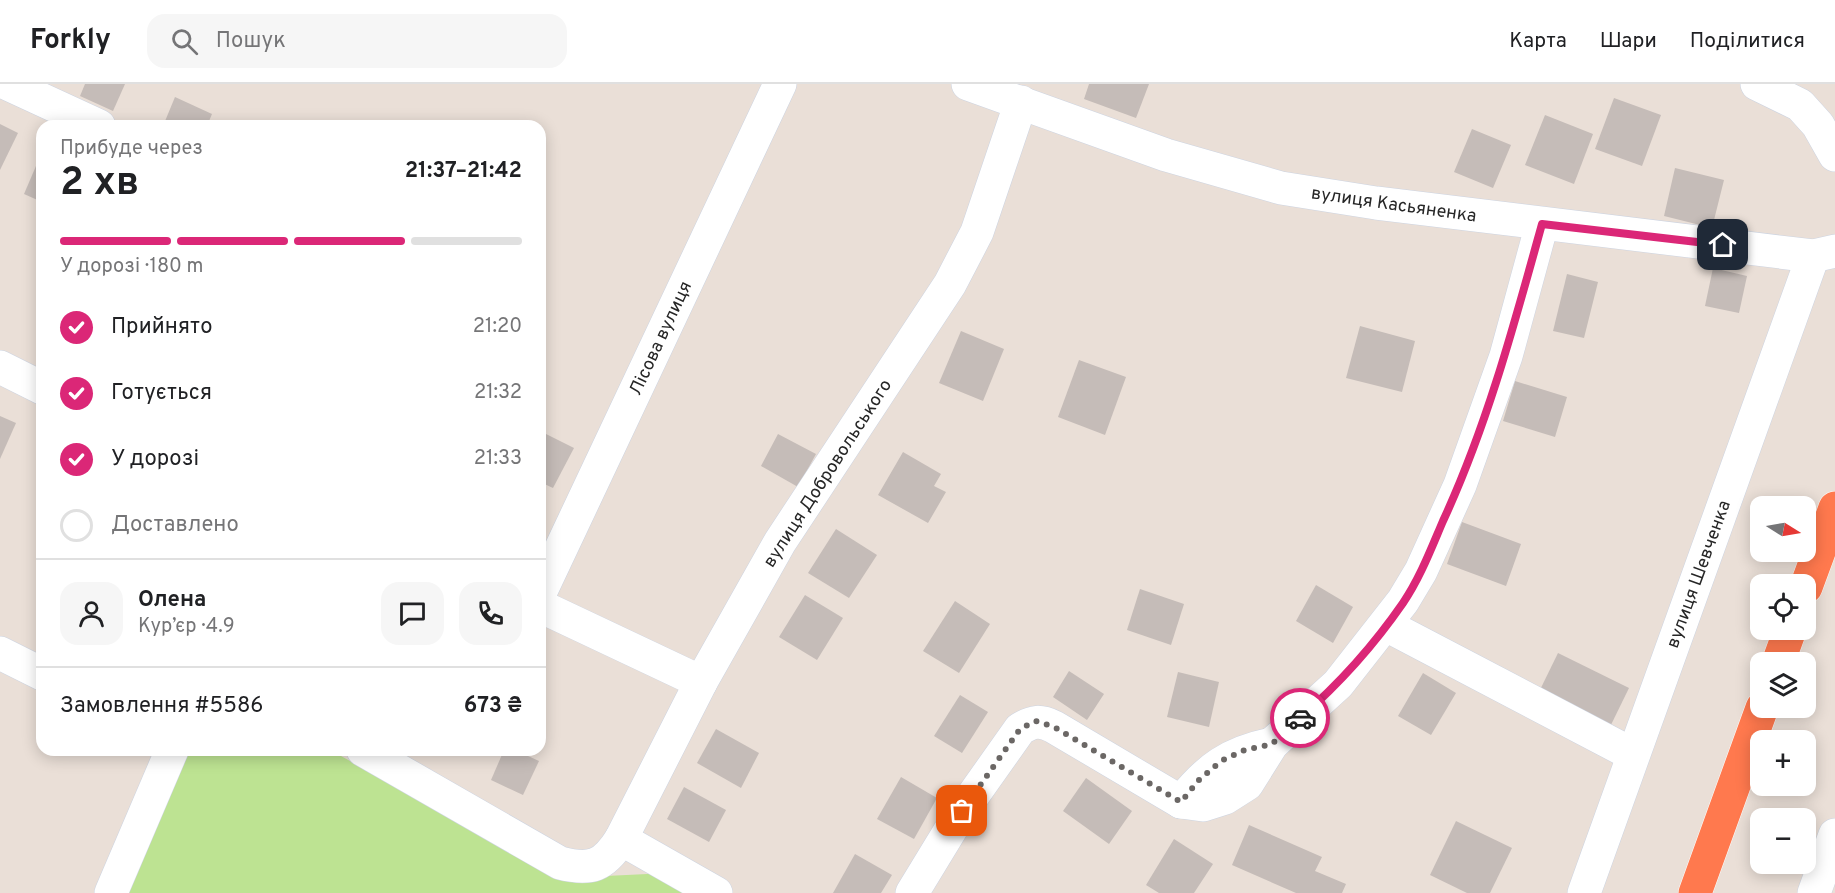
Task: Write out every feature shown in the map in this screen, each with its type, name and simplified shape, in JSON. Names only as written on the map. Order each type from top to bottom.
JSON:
[{"type":"highway","points":[[1811,574],[1835,508]]},
{"type":"highway","points":[[1695,893],[1758,718]]},
{"type":"street","points":[[8,84],[86,120]]},
{"type":"street","name":"Лісова вулиця","points":[[546,580],[780,84]]},
{"type":"street","name":"вулиця Касьяненка","points":[[968,84],[1166,155],[1281,188],[1376,203],[1542,224],[1824,254]]},
{"type":"street","points":[[1757,84],[1800,105],[1818,125],[1835,155]]},
{"type":"street","name":"вулиця Добровольського","points":[[373,756],[560,863],[576,867],[593,866],[609,858],[621,839],[701,682],[780,542],[950,284],[977,232],[1021,102]]},
{"type":"street","points":[[912,893],[962,811],[1020,729],[1029,723],[1036,721],[1054,727],[1181,802],[1203,804],[1225,798],[1247,784],[1272,744],[1338,684],[1386,626],[1421,571],[1460,485],[1506,357],[1542,224]]},
{"type":"street","name":"вулиця Шевченка","points":[[1584,893],[1632,754],[1824,254]]},
{"type":"street","points":[[0,367],[36,385]]},
{"type":"street","points":[[546,609],[701,682]]},
{"type":"street","points":[[1386,626],[1632,754]]},
{"type":"street","points":[[0,653],[36,671]]},
{"type":"street","points":[[111,893],[169,756]]},
{"type":"street","points":[[1814,893],[1835,835]]},
{"type":"street","points":[[621,839],[716,893]]},
{"type":"green space","points":[[184,756],[341,756],[564,878],[668,873],[699,893],[127,893]]},
{"type":"building","points":[[85,84],[125,84],[113,111],[80,96]]},
{"type":"building","points":[[1089,84],[1149,84],[1136,118],[1084,99]]},
{"type":"building","points":[[175,97],[212,114],[210,120],[165,120]]},
{"type":"building","points":[[1614,98],[1661,115],[1642,166],[1595,149]]},
{"type":"building","points":[[1545,115],[1593,134],[1574,184],[1525,165]]},
{"type":"building","points":[[0,124],[18,133],[0,170]]},
{"type":"building","points":[[1472,129],[1511,145],[1493,188],[1454,172]]},
{"type":"building","points":[[36,166],[36,199],[24,194]]},
{"type":"building","points":[[1675,168],[1724,180],[1712,228],[1664,216]]},
{"type":"building","points":[[1713,268],[1747,276],[1739,313],[1705,306]]},
{"type":"building","points":[[1567,274],[1598,282],[1584,338],[1553,331]]},
{"type":"building","points":[[1360,326],[1415,341],[1402,392],[1346,378]]},
{"type":"building","points":[[961,331],[1004,349],[983,401],[939,383]]},
{"type":"building","points":[[1079,360],[1126,377],[1105,435],[1058,417]]},
{"type":"building","points":[[1515,381],[1567,397],[1555,437],[1503,421]]},
{"type":"building","points":[[0,416],[16,423],[0,459]]},
{"type":"building","points":[[546,434],[574,448],[553,488],[546,485]]},
{"type":"building","points":[[778,434],[816,454],[798,487],[761,466]]},
{"type":"building","points":[[903,452],[941,474],[934,486],[946,492],[928,523],[878,495]]},
{"type":"building","points":[[1462,522],[1521,544],[1506,586],[1447,564]]},
{"type":"building","points":[[836,529],[877,555],[849,598],[808,573]]},
{"type":"building","points":[[1316,585],[1353,607],[1333,643],[1296,621]]},
{"type":"building","points":[[1140,589],[1184,604],[1171,645],[1127,630]]},
{"type":"building","points":[[805,595],[843,618],[817,660],[779,637]]},
{"type":"building","points":[[955,601],[990,624],[959,673],[923,651]]},
{"type":"building","points":[[1558,653],[1629,688],[1607,733],[1536,698]]},
{"type":"building","points":[[1069,671],[1104,694],[1087,720],[1053,697]]},
{"type":"building","points":[[1178,672],[1219,682],[1209,727],[1167,717]]},
{"type":"building","points":[[1423,673],[1456,693],[1431,735],[1398,716]]},
{"type":"building","points":[[960,695],[988,712],[962,753],[934,736]]},
{"type":"building","points":[[716,729],[759,753],[741,788],[697,763]]},
{"type":"building","points":[[501,756],[528,756],[539,761],[523,795],[491,780]]},
{"type":"building","points":[[901,777],[937,798],[914,839],[877,819]]},
{"type":"building","points":[[1086,778],[1132,811],[1109,844],[1063,811]]},
{"type":"building","points":[[684,787],[726,810],[709,842],[667,819]]},
{"type":"building","points":[[1456,821],[1512,848],[1490,893],[1467,893],[1430,875]]},
{"type":"building","points":[[1249,825],[1322,857],[1315,871],[1346,884],[1342,893],[1296,893],[1232,865]]},
{"type":"building","points":[[1174,839],[1213,864],[1194,893],[1159,893],[1146,885]]},
{"type":"building","points":[[855,854],[892,875],[881,893],[833,893]]},
{"type":"way so far","points":[[962,811],[1020,729],[1036,721],[1054,727],[1148,785],[1181,802],[1199,780],[1221,761],[1245,750],[1272,744],[1300,718]]},
{"type":"route","points":[[1300,718],[1338,684],[1386,626],[1404,602],[1421,571],[1460,485],[1506,357],[1542,224],[1723,245]]}]
